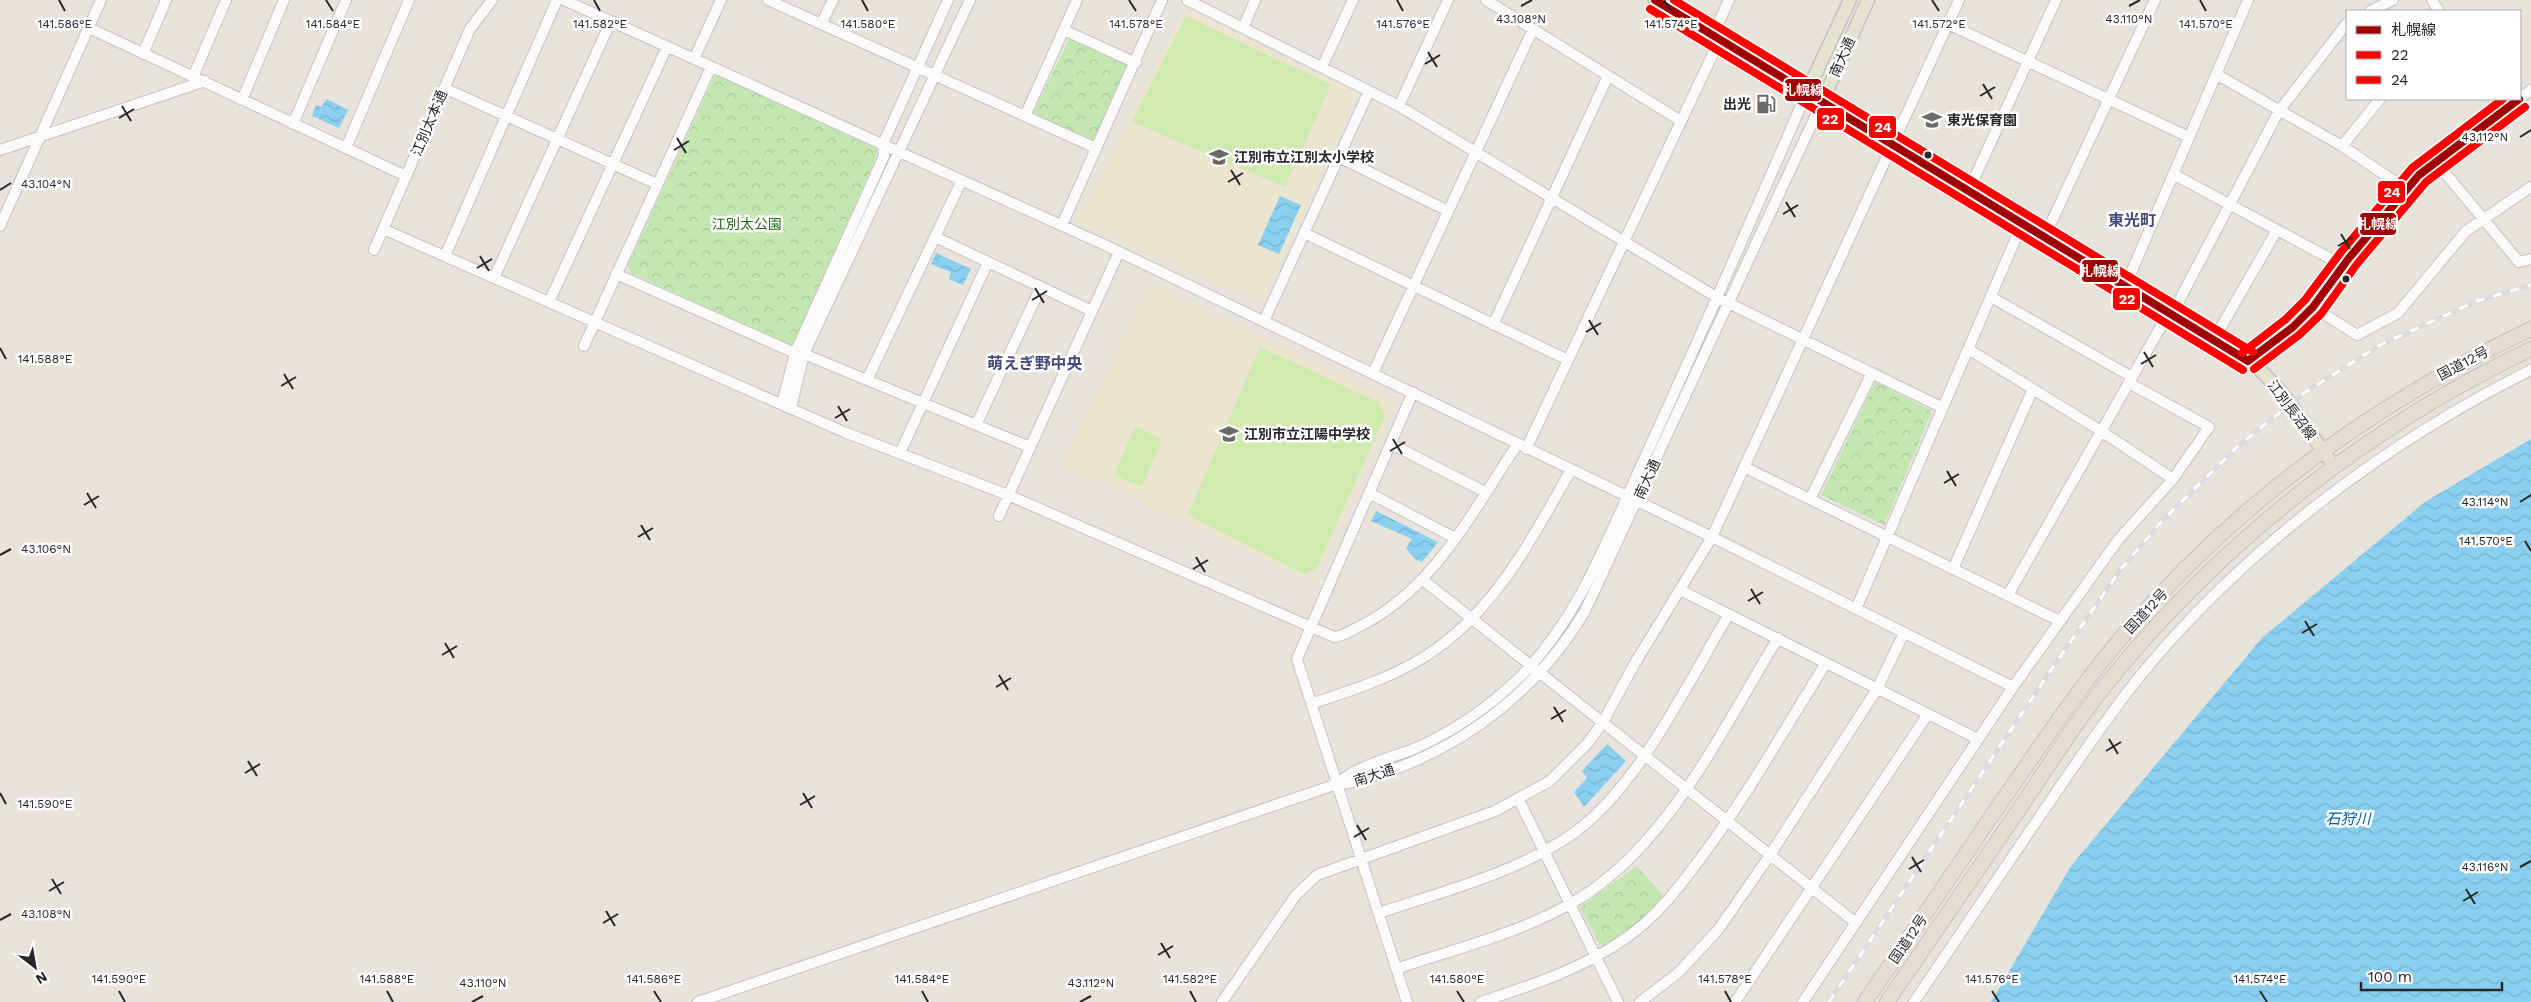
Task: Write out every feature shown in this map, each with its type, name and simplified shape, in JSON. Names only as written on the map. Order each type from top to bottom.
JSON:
[{"type":"highway","name":"国道12号","points":[[1865,1002],[2054,725],[2112,649],[2177,577],[2220,536],[2296,470],[2354,427],[2416,389],[2531,328]]},
{"type":"highway","name":"国道12号","points":[[1887,1002],[2065,741],[2116,672],[2197,585],[2257,529],[2334,466],[2411,414],[2531,349]]},
{"type":"main road","name":"江別長沼線","points":[[1655,0],[2212,341],[2255,365],[2281,391],[2334,466]]},
{"type":"main road","name":"南大通","points":[[1807,92],[1850,0]]},
{"type":"main road","name":"南大通","points":[[1822,102],[1868,0]]},
{"type":"street","points":[[0,226],[101,0]]},
{"type":"street","points":[[143,54],[166,0]]},
{"type":"street","points":[[193,77],[226,0]]},
{"type":"street","points":[[242,100],[284,0]]},
{"type":"street","points":[[293,124],[346,0]]},
{"type":"street","points":[[346,148],[409,0]]},
{"type":"street","name":"江別太本通","points":[[374,250],[470,29],[492,0]]},
{"type":"street","points":[[445,256],[557,0]]},
{"type":"street","points":[[564,0],[1119,252],[1413,392],[1521,447],[1712,537],[2013,687]]},
{"type":"street","points":[[694,59],[721,0]]},
{"type":"street","points":[[768,0],[1096,148]]},
{"type":"street","points":[[821,24],[833,0]]},
{"type":"street","points":[[786,407],[799,354],[884,156],[883,144],[948,0]]},
{"type":"street","points":[[799,354],[894,159],[900,153],[970,0]]},
{"type":"street","points":[[1025,116],[1077,0]]},
{"type":"street","points":[[1062,225],[1136,63],[1162,0]]},
{"type":"street","points":[[1187,0],[1399,106],[1623,243],[1728,304],[1943,408]]},
{"type":"street","points":[[1243,28],[1256,0]]},
{"type":"street","points":[[1322,67],[1353,0]]},
{"type":"street","points":[[1399,106],[1448,0]]},
{"type":"street","points":[[1486,0],[1681,122]]},
{"type":"street","points":[[383,229],[786,407],[1008,495],[1334,637],[1343,635],[1387,610],[1423,580],[1485,492],[1521,447],[1568,360],[1681,122],[1729,0]]},
{"type":"street","points":[[1222,1002],[1303,888],[1326,870],[1495,811],[1519,800],[1542,787],[1564,769],[1603,722],[1635,663],[1712,537],[1959,0]]},
{"type":"street","points":[[1968,192],[2056,0]]},
{"type":"street","points":[[2044,238],[2156,0]]},
{"type":"street","points":[[2125,288],[2248,0]]},
{"type":"street","points":[[2372,10],[2392,0]]},
{"type":"street","points":[[494,278],[611,21]]},
{"type":"street","points":[[1948,24],[2189,137]]},
{"type":"street","points":[[2008,595],[2130,380],[2170,315],[2279,111],[2346,24]]},
{"type":"street","points":[[89,28],[406,176]]},
{"type":"street","points":[[1373,373],[1532,29]]},
{"type":"street","points":[[1064,30],[1136,63]]},
{"type":"street","points":[[549,302],[667,46]]},
{"type":"street","points":[[584,346],[711,67]]},
{"type":"street","points":[[2216,74],[2342,146],[2406,189]]},
{"type":"street","points":[[1493,325],[1608,76]]},
{"type":"street","points":[[0,150],[205,81]]},
{"type":"street","points":[[444,88],[657,184]]},
{"type":"street","points":[[2521,98],[2531,90]]},
{"type":"street","points":[[1264,321],[1369,91]]},
{"type":"street","name":"南大通","points":[[1338,784],[1352,771],[1416,748],[1452,728],[1490,702],[1531,664],[1556,634],[1573,608],[1718,298],[1807,92]]},
{"type":"street","points":[[2342,146],[2379,100]]},
{"type":"street","points":[[2494,100],[2502,112]]},
{"type":"street","points":[[2248,361],[2293,327],[2313,307],[2406,189],[2436,162],[2519,100]]},
{"type":"street","name":"南大通","points":[[1338,784],[1355,783],[1419,759],[1449,745],[1499,711],[1541,672],[1564,644],[1585,612],[1822,102]]},
{"type":"street","points":[[1339,157],[1448,211]]},
{"type":"street","points":[[2436,162],[2519,262],[2531,259]]},
{"type":"street","points":[[2173,174],[2344,266]]},
{"type":"street","points":[[867,380],[962,180]]},
{"type":"street","points":[[2313,307],[2357,335],[2398,313],[2466,230],[2484,220],[2531,187]]},
{"type":"street","points":[[1856,609],[2022,224]]},
{"type":"street","points":[[2212,341],[2277,230]]},
{"type":"street","points":[[1304,233],[1568,360]]},
{"type":"street","points":[[935,237],[1092,311]]},
{"type":"street","points":[[999,516],[1119,252]]},
{"type":"street","points":[[900,453],[988,262]]},
{"type":"street","points":[[616,274],[799,354],[1030,446]]},
{"type":"street","points":[[976,425],[1041,287]]},
{"type":"street","points":[[1803,1002],[2013,687],[2118,540],[2173,479],[2209,427],[1991,297]]},
{"type":"street","points":[[1968,349],[2101,431],[2173,479]]},
{"type":"street","points":[[1914,1002],[2102,724],[2142,674],[2197,613],[2277,538],[2358,474],[2403,443],[2485,393],[2531,370]]},
{"type":"street","points":[[1810,500],[1872,373]]},
{"type":"street","points":[[1953,569],[2033,389]]},
{"type":"street","points":[[1407,1002],[1297,659],[1413,392]]},
{"type":"street","points":[[1391,444],[1485,492]]},
{"type":"street","points":[[1744,467],[2060,621]]},
{"type":"street","points":[[1311,704],[1382,678],[1416,662],[1443,644],[1473,619],[1499,589],[1517,563],[1571,470]]},
{"type":"street","points":[[1369,493],[1454,538]]},
{"type":"street","points":[[1423,580],[1856,923]]},
{"type":"street","points":[[1680,590],[1978,740]]},
{"type":"street","points":[[1379,913],[1506,868],[1544,851],[1576,832],[1598,812],[1645,756],[1729,614]]},
{"type":"street","points":[[1640,1002],[1666,984],[1700,952],[1770,855],[1878,689],[1904,633]]},
{"type":"street","points":[[1396,969],[1528,924],[1570,904],[1600,885],[1624,865],[1686,789],[1778,638]]},
{"type":"street","points":[[1481,1002],[1563,974],[1596,957],[1639,929],[1664,905],[1728,822],[1826,663]]},
{"type":"street","points":[[1735,1002],[1928,714]]},
{"type":"street","points":[[698,1002],[1338,784]]},
{"type":"street","points":[[1519,800],[1618,1002]]},
{"type":"shaded area","name":"江別市立江別太小学校","points":[[1184,9],[1358,92],[1262,304],[1076,222]]},
{"type":"shaded area","name":"江別市立江陽中学校","points":[[1149,281],[1396,401],[1316,583],[1060,466]]},
{"type":"green space","points":[[1186,16],[1331,85],[1285,187],[1132,122]]},
{"type":"green space","points":[[1070,37],[1128,65],[1093,141],[1033,114]]},
{"type":"green space","name":"江別太公園","points":[[716,73],[878,148],[875,160],[792,346],[631,273],[628,265]]},
{"type":"green space","points":[[1260,347],[1380,403],[1385,416],[1316,569],[1304,574],[1188,515]]},
{"type":"green space","points":[[1875,382],[1932,411],[1884,525],[1821,495]]},
{"type":"green space","points":[[1135,427],[1162,439],[1142,487],[1114,475]]},
{"type":"green space","points":[[1637,866],[1663,896],[1636,924],[1604,945],[1600,945],[1580,907]]},
{"type":"water","points":[[327,99],[348,110],[339,128],[312,116],[316,105],[321,107]]},
{"type":"water","points":[[1280,196],[1301,205],[1279,254],[1258,245]]},
{"type":"water","points":[[936,253],[971,269],[963,285],[949,279],[951,272],[931,264]]},
{"type":"water","name":"石狩川","points":[[2531,439],[2531,1002],[1991,1002],[2071,866],[2262,638],[2425,502]]},
{"type":"water","points":[[1376,511],[1438,542],[1422,562],[1415,559],[1406,548],[1412,539],[1371,521]]},
{"type":"water","points":[[1607,744],[1626,761],[1584,807],[1574,792],[1587,778],[1582,771]]},
{"type":"railway","points":[[1829,1002],[2053,667],[2121,569],[2162,521],[2237,447],[2304,393],[2380,345],[2477,301],[2531,285]]},
{"type":"transit line","name":"札幌線","points":[[1655,0],[2248,361]]},
{"type":"transit line","name":"24","points":[[1674,0],[2253,352]]},
{"type":"transit line","name":"22","points":[[1650,9],[2243,370]]},
{"type":"transit line","name":"24","points":[[2242,353],[2286,319],[2305,300],[2341,252],[2412,168],[2502,100]]},
{"type":"transit line","name":"札幌線","points":[[2248,361],[2293,327],[2313,307],[2349,258],[2419,175],[2518,100]]},
{"type":"transit line","name":"22","points":[[2254,369],[2299,335],[2321,314],[2357,264],[2426,182],[2525,107]]},
{"type":"place","name":"出光","points":[[1766,104]]},
{"type":"place","name":"東光保育園","points":[[1932,120]]},
{"type":"place","name":"江別市立江別太小学校","points":[[1219,157]]},
{"type":"place","name":"江別市立江陽中学校","points":[[1229,434]]},
{"type":"district","name":"東光町","points":[[2132,220]]},
{"type":"district","name":"萌えぎ野中央","points":[[1035,363]]}]
